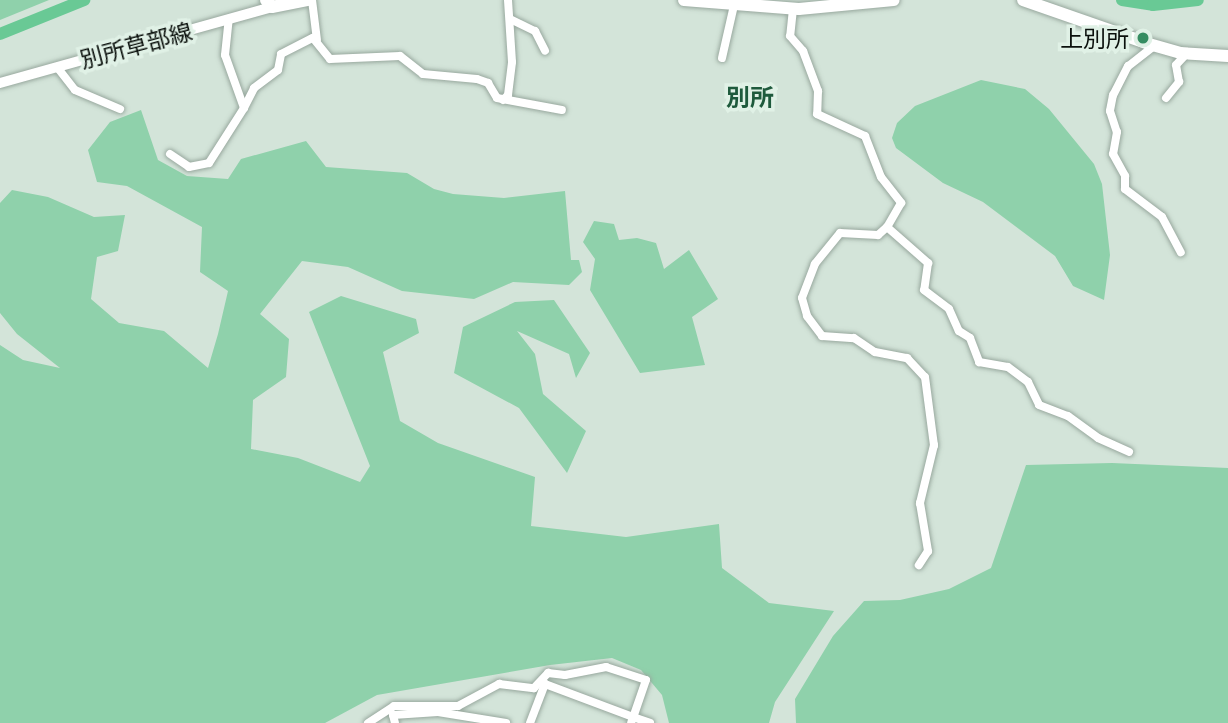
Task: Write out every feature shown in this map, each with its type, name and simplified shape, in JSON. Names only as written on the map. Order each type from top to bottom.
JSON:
[{"type":"main road","points":[[269,4],[310,0]]},
{"type":"main road","points":[[684,0],[793,9],[894,0]]},
{"type":"main road","points":[[1028,1],[1154,46],[1187,53],[1228,56]]},
{"type":"main road","name":"別所草部線","points":[[0,83],[229,19],[269,4]]},
{"type":"street","points":[[310,0],[317,40],[330,59],[400,56],[423,74],[484,81],[503,100],[562,110]]},
{"type":"street","points":[[503,100],[508,95],[512,62],[508,0]]},
{"type":"street","points":[[722,58],[734,5]]},
{"type":"street","points":[[793,9],[790,36],[803,51],[816,85],[818,117],[864,136],[881,177],[900,198],[899,208],[878,236],[840,233],[820,256],[802,298],[807,316],[822,336],[854,338],[875,352],[907,358],[925,377],[934,445],[920,503],[928,524],[928,551],[919,565]]},
{"type":"street","points":[[229,19],[225,55],[244,108]]},
{"type":"street","points":[[510,19],[535,31],[545,51]]},
{"type":"street","points":[[170,154],[189,167],[209,163],[259,82],[278,69],[281,54],[317,40]]},
{"type":"street","points":[[1154,46],[1128,66],[1113,95],[1111,119],[1117,132],[1113,154],[1125,176],[1125,189],[1161,217],[1181,252]]},
{"type":"street","points":[[1166,98],[1180,82],[1176,65],[1187,53]]},
{"type":"street","points":[[57,67],[75,90],[120,109]]},
{"type":"street","points":[[887,227],[910,251],[925,258],[929,269],[924,290],[948,309],[959,331],[970,338],[979,362],[1008,367],[1028,382],[1039,405],[1068,416],[1098,438],[1129,452]]},
{"type":"street","points":[[368,723],[394,706],[458,706],[499,684],[534,688],[548,673],[565,676],[606,667],[646,680],[632,720]]},
{"type":"street","points":[[530,723],[545,684],[632,720],[650,723]]},
{"type":"street","points":[[395,723],[393,715],[438,712],[506,723]]},
{"type":"green space","points":[[0,0],[49,0],[0,20]]},
{"type":"green space","points":[[981,80],[1025,89],[1049,109],[1094,164],[1102,184],[1110,255],[1104,300],[1073,286],[1055,256],[983,202],[943,183],[896,148],[892,138],[897,123],[915,106]]},
{"type":"green space","points":[[141,110],[158,160],[187,176],[228,179],[241,159],[306,141],[326,167],[407,173],[434,189],[453,194],[504,198],[565,191],[571,260],[579,260],[582,272],[569,285],[513,282],[474,299],[402,291],[348,267],[302,261],[260,314],[289,339],[286,377],[253,400],[251,449],[298,458],[360,482],[370,466],[309,312],[341,296],[416,319],[419,333],[383,352],[400,421],[438,443],[535,477],[531,526],[626,537],[719,524],[722,568],[769,603],[834,611],[775,702],[769,723],[669,723],[662,695],[641,670],[612,658],[550,665],[377,695],[325,723],[0,723],[0,345],[23,360],[60,368],[17,334],[0,313],[0,203],[12,190],[48,197],[94,217],[125,215],[118,251],[97,257],[91,299],[119,323],[164,331],[208,368],[228,291],[200,272],[202,227],[127,186],[97,182],[88,150],[110,122]]},
{"type":"green space","points":[[594,221],[614,224],[619,240],[637,238],[656,243],[664,269],[689,250],[718,299],[692,317],[705,365],[640,373],[590,290],[595,259],[583,242]]},
{"type":"green space","points":[[554,300],[590,353],[576,378],[569,354],[517,331],[535,354],[543,394],[586,431],[567,473],[519,408],[454,373],[463,327],[515,302]]},
{"type":"green space","points":[[1112,463],[1228,468],[1228,723],[796,723],[795,699],[833,636],[864,601],[900,600],[949,589],[991,568],[1026,465]]},
{"type":"waterway","points":[[0,34],[84,0]]},
{"type":"waterway","points":[[1122,0],[1153,5],[1198,0]]},
{"type":"place","name":"上別所","points":[[1143,38]]},
{"type":"district","name":"別所","points":[[750,97]]}]
